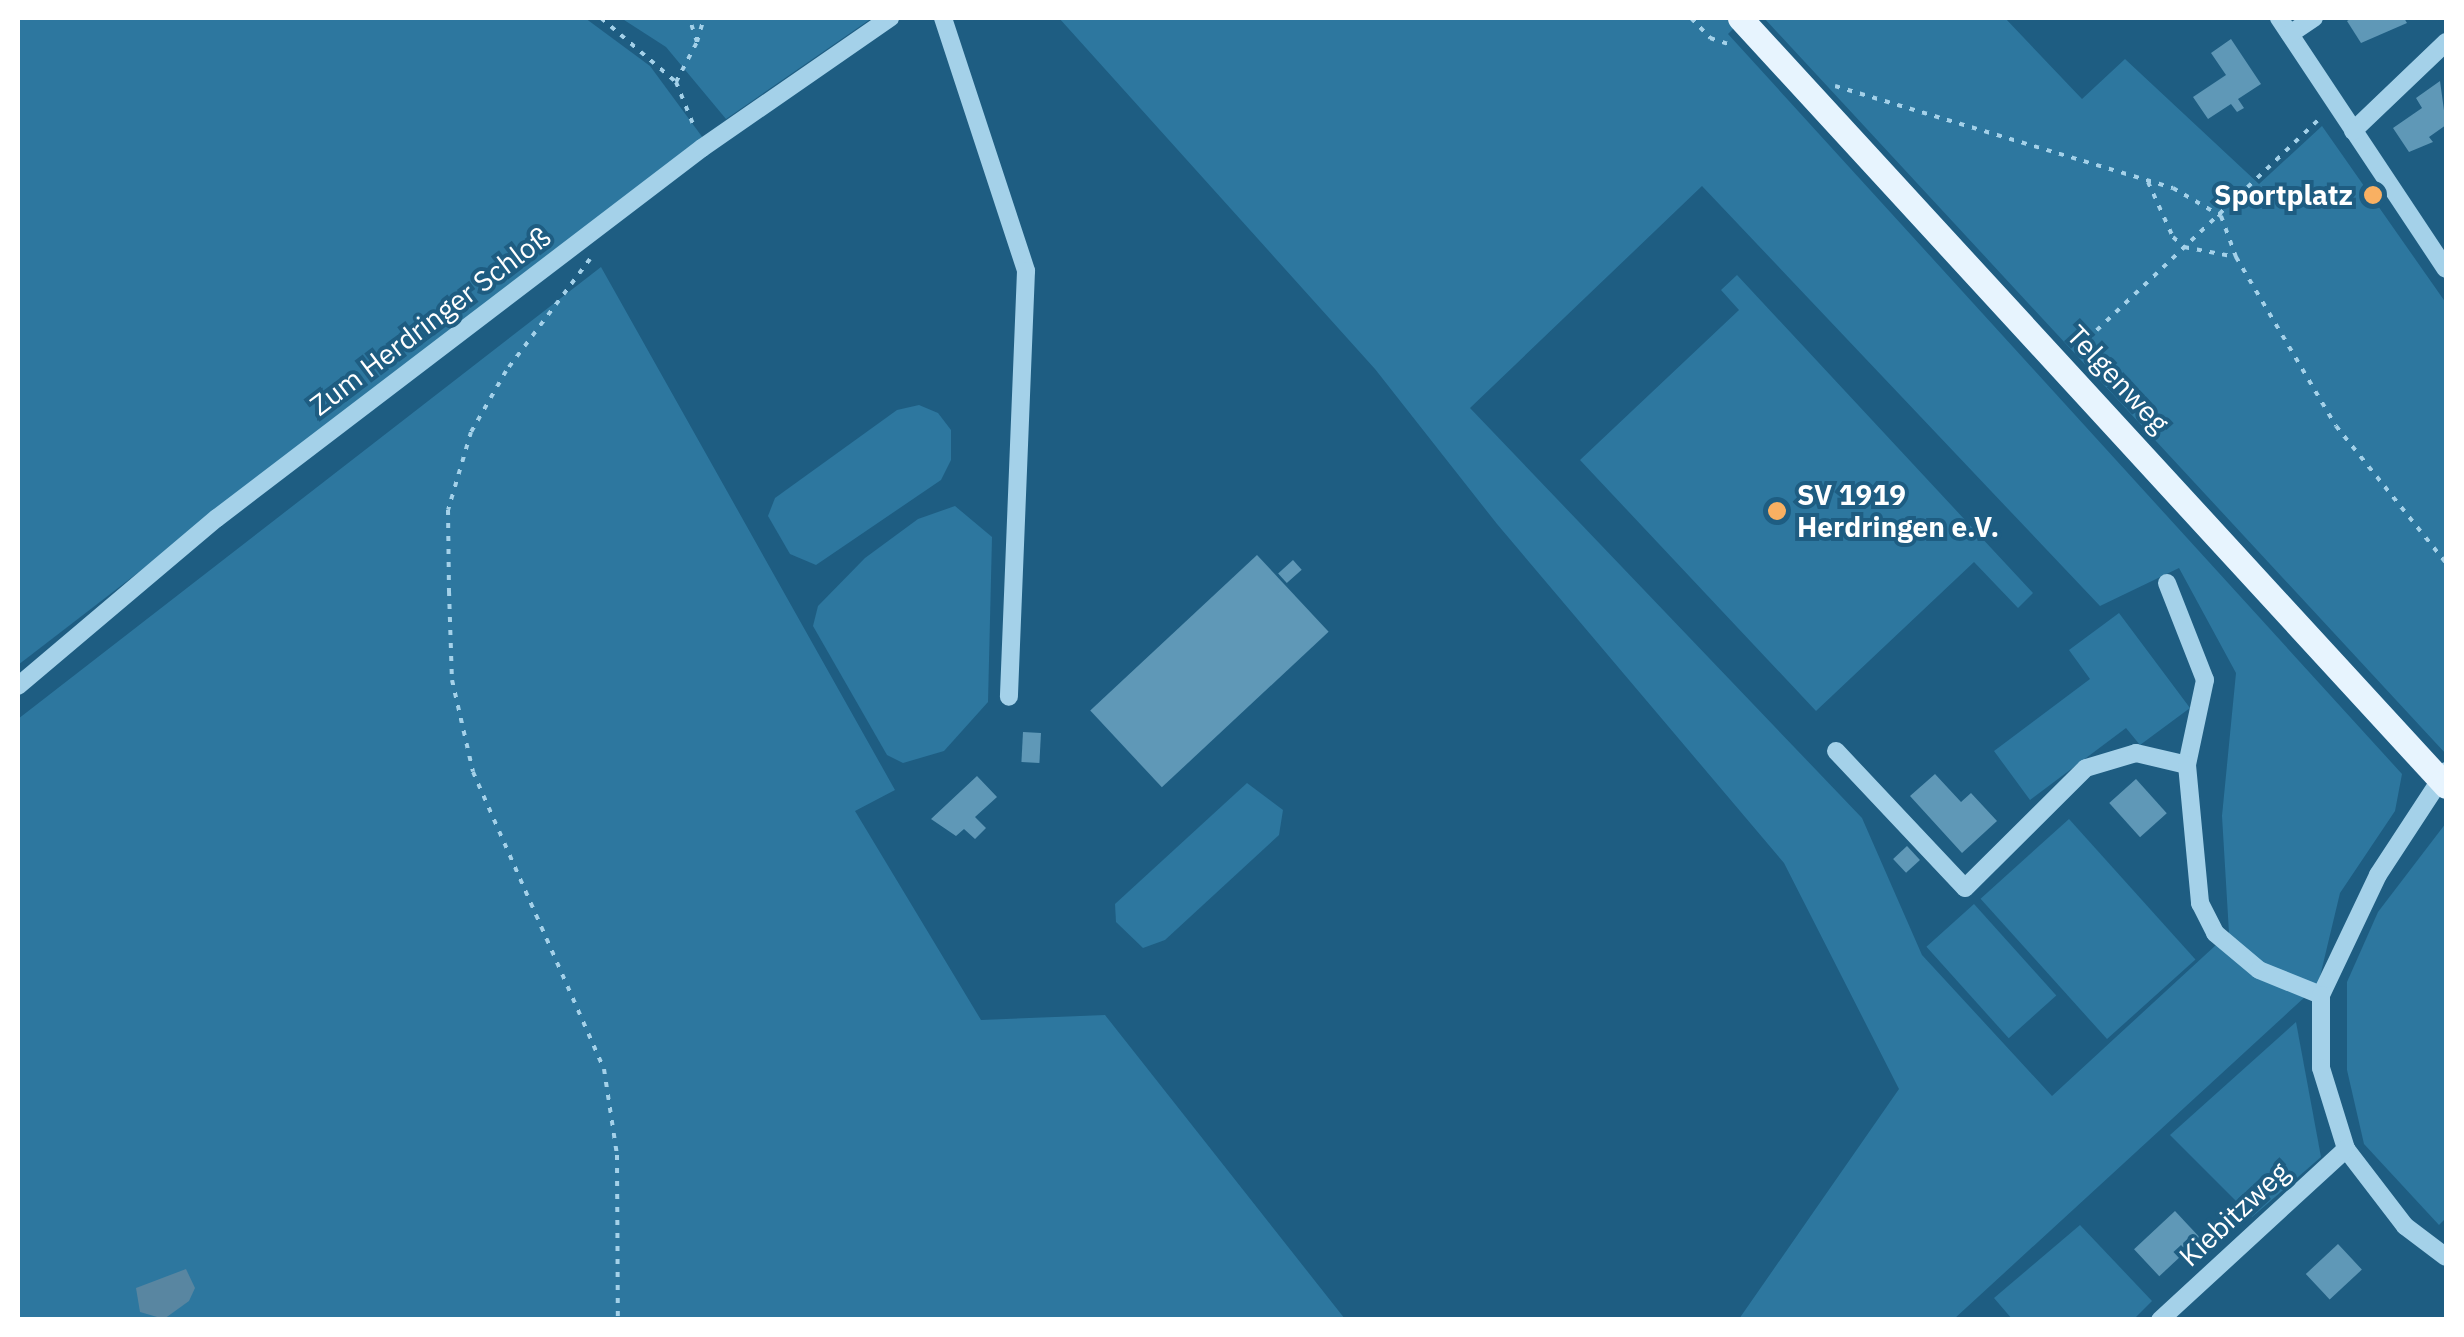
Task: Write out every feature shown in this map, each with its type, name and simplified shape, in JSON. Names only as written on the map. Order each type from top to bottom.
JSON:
[{"type":"main road","name":"Telgenweg","points":[[1740,18],[2063,362],[2444,779]]},
{"type":"street","name":"Zum Herdringer Schloß","points":[[18,686],[216,518],[702,148],[890,18]]},
{"type":"street","points":[[943,18],[1026,271],[1009,696]]},
{"type":"street","points":[[2314,18],[2284,26],[2446,269]]},
{"type":"street","points":[[2353,131],[2446,42]]},
{"type":"street","points":[[2167,584],[2205,680],[2187,765],[2200,903],[2215,933],[2259,970],[2321,994]]},
{"type":"street","points":[[1836,750],[1964,888],[2086,768],[2136,752],[2187,765]]},
{"type":"street","points":[[2444,779],[2378,875],[2321,994],[2321,1068],[2346,1148],[2405,1226],[2446,1257]]},
{"type":"street","name":"Kiebitzweg","points":[[2160,1320],[2346,1148]]},
{"type":"path","points":[[600,18],[676,82],[702,148]]},
{"type":"path","points":[[689,18],[697,42]]},
{"type":"path","points":[[676,82],[697,42],[704,18]]},
{"type":"path","points":[[1691,18],[1710,38],[1740,52]]},
{"type":"path","points":[[1834,86],[2146,180],[2221,216],[2236,257],[2336,426],[2446,563]]},
{"type":"path","points":[[2063,362],[2184,246],[2221,216],[2335,103]]},
{"type":"path","points":[[2146,180],[2172,238],[2184,246],[2236,257]]},
{"type":"path","points":[[615,216],[572,292],[506,370],[471,432],[448,510],[452,680],[473,772],[604,1068],[617,1155],[618,1320]]},
{"type":"shaded area","points":[[18,18],[585,18],[650,66],[703,138],[18,665]]},
{"type":"shaded area","points":[[621,18],[872,18],[726,119],[666,47]]},
{"type":"shaded area","points":[[1059,18],[1744,18],[1728,34],[2402,774],[2395,811],[2340,893],[2318,985],[1954,1319],[1739,1319],[1899,1089],[1784,863],[1497,524],[1375,369]],"holes":[[[1702,186],[2100,606],[2179,568],[2236,673],[2222,816],[2229,933],[2052,1096],[1922,955],[1862,818],[1470,408]]]},
{"type":"shaded area","points":[[1764,18],[2005,18],[2082,99],[2125,59],[2259,184],[2322,126],[2446,303],[2446,754]]},
{"type":"shaded area","points":[[601,267],[895,790],[855,811],[981,1020],[1105,1015],[1345,1319],[18,1320],[18,719]]},
{"type":"shaded area","name":"SV 1919 Herdringen e.V.","points":[[1737,275],[2033,593],[2018,608],[1974,562],[1816,711],[1580,460],[1739,310],[1721,290]]},
{"type":"shaded area","points":[[919,405],[938,413],[951,430],[951,460],[941,480],[816,565],[790,554],[768,516],[775,498],[897,410]]},
{"type":"shaded area","points":[[955,506],[992,537],[988,702],[944,751],[903,763],[887,755],[813,626],[818,606],[865,558],[918,519]]},
{"type":"shaded area","points":[[2119,613],[2190,708],[2140,745],[2126,728],[2030,800],[1994,751],[2090,679],[2069,650]]},
{"type":"shaded area","points":[[1247,783],[1283,810],[1279,835],[1165,940],[1143,948],[1116,922],[1115,904]]},
{"type":"shaded area","points":[[2069,819],[2195,959],[2107,1039],[1981,899]]},
{"type":"shaded area","points":[[2446,823],[2446,1218],[2439,1225],[2364,1144],[2347,1070],[2347,982],[2378,912]]},
{"type":"shaded area","points":[[1974,904],[2056,995],[2009,1038],[1926,947]]},
{"type":"shaded area","points":[[2296,1022],[2321,1157],[2252,1217],[2170,1135]]},
{"type":"shaded area","points":[[2080,1225],[2152,1301],[2134,1319],[2012,1319],[1994,1298]]},
{"type":"shaded area","points":[[186,1269],[195,1288],[189,1301],[164,1319],[140,1312],[136,1288]]},
{"type":"building","points":[[2404,18],[2407,23],[2361,43],[2347,21]]},
{"type":"building","points":[[2231,39],[2261,84],[2238,99],[2244,108],[2237,112],[2231,104],[2208,119],[2193,97],[2226,75],[2211,53]]},
{"type":"building","points":[[2440,81],[2446,125],[2429,137],[2433,142],[2409,152],[2393,128],[2422,108],[2416,98]]},
{"type":"building","points":[[1257,555],[1329,632],[1162,787],[1090,710]]},
{"type":"building","points":[[1293,560],[1302,570],[1287,583],[1278,573]]},
{"type":"building","points":[[1023,732],[1041,733],[1039,763],[1021,762]]},
{"type":"building","points":[[1935,774],[1961,802],[1971,793],[1997,821],[1962,853],[1910,796]]},
{"type":"building","points":[[977,776],[997,797],[975,817],[986,828],[975,839],[964,829],[956,836],[931,819]]},
{"type":"building","points":[[2136,779],[2167,813],[2140,837],[2109,803]]},
{"type":"building","points":[[1907,846],[1920,860],[1906,873],[1893,859]]},
{"type":"building","points":[[2175,1211],[2200,1238],[2159,1276],[2134,1249]]},
{"type":"building","points":[[2338,1244],[2362,1270],[2330,1300],[2306,1274]]},
{"type":"place","name":"Sportplatz","points":[[2373,195]]},
{"type":"place","name":"SV 1919 Herdringen e.V.","points":[[1777,511]]}]
